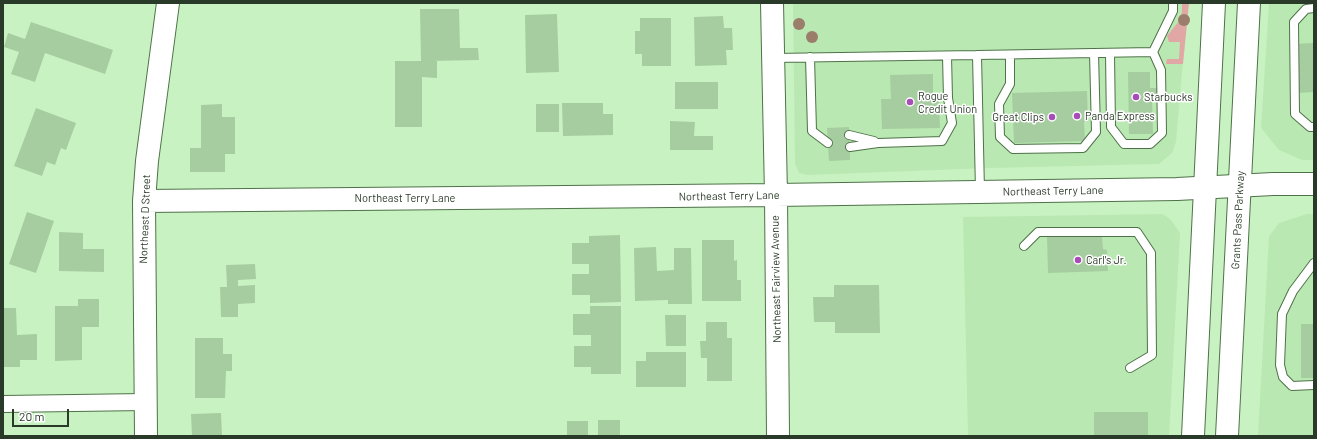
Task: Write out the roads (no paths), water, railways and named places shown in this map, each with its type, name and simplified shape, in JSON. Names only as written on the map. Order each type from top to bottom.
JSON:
[{"type":"main road","name":"Northeast D Street","points":[[146,436],[144,200],[147,161],[168,3]]},
{"type":"main road","name":"Northeast Fairview Avenue","points":[[772,3],[776,195],[778,436]]},
{"type":"main road","points":[[1193,436],[1214,3]]},
{"type":"main road","name":"Grants Pass Parkway","points":[[1227,436],[1249,3]]},
{"type":"main road","name":"Northeast Terry Lane","points":[[144,200],[776,195],[1314,184]]},
{"type":"street","points":[[3,404],[145,402]]},
{"type":"lane","points":[[1110,53],[1111,127],[1124,144],[1150,144],[1162,133],[1161,70],[1153,52],[1173,11],[1173,3]]},
{"type":"lane","points":[[1314,8],[1306,9],[1294,22],[1295,114],[1310,127],[1314,127]]},
{"type":"lane","points":[[773,58],[977,56],[1153,52]]},
{"type":"lane","points":[[1010,55],[1010,84],[999,104],[1000,137],[1013,149],[1083,148],[1096,132],[1094,53]]},
{"type":"lane","points":[[850,147],[878,143],[942,141],[952,123],[948,98],[947,56]]},
{"type":"lane","points":[[977,56],[980,192]]},
{"type":"lane","points":[[810,57],[812,131],[828,140]]},
{"type":"lane","points":[[849,135],[878,143]]},
{"type":"lane","points":[[1024,246],[1038,232],[1137,232],[1152,253],[1152,355],[1130,368]]},
{"type":"lane","points":[[1314,264],[1293,291],[1282,314],[1280,365],[1284,376],[1292,386],[1314,386]]},
{"type":"place","name":"Starbucks","points":[[1136,97]]},
{"type":"place","name":"Rogue Credit Union","points":[[910,102]]},
{"type":"place","name":"Panda Express","points":[[1077,116]]},
{"type":"place","name":"Great Clips","points":[[1052,117]]},
{"type":"place","name":"Carl's Jr.","points":[[1078,260]]}]
